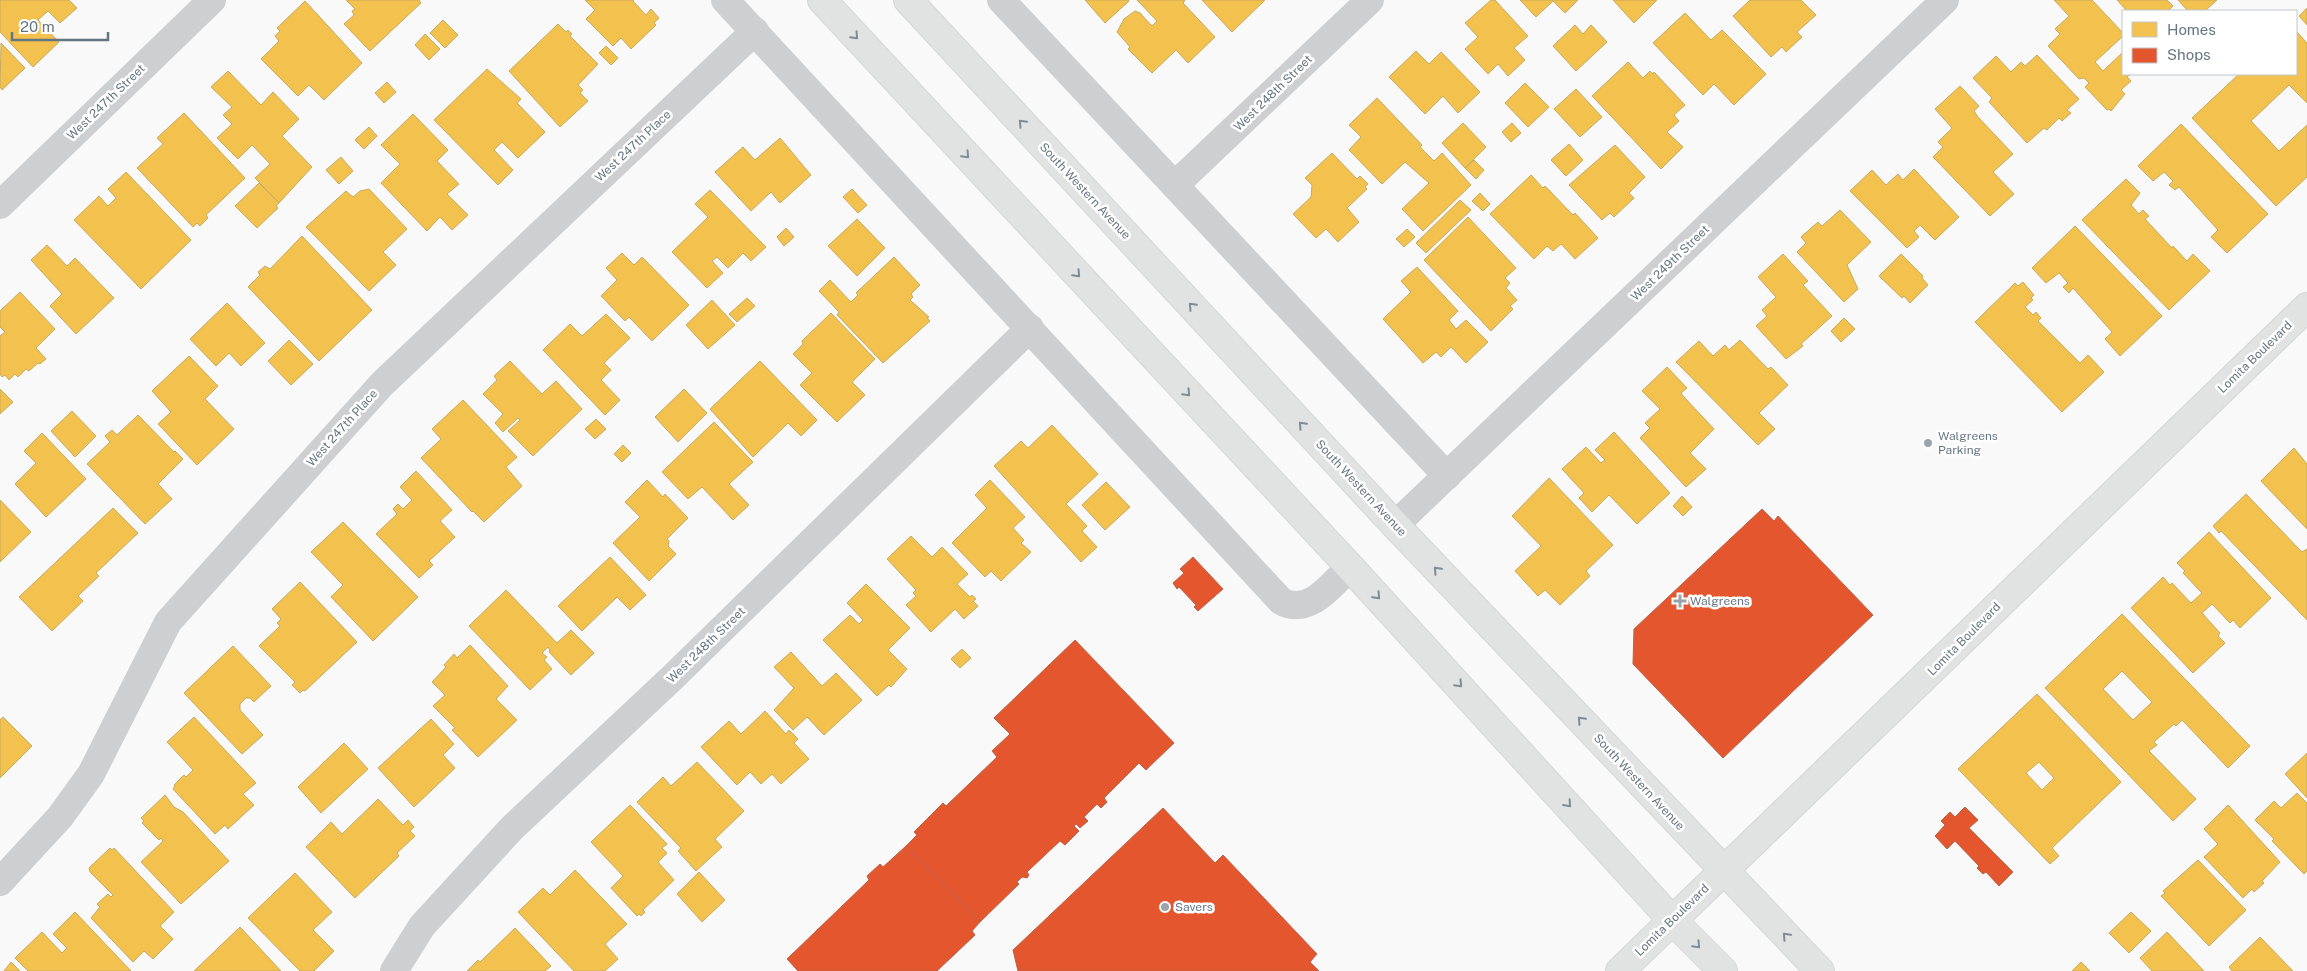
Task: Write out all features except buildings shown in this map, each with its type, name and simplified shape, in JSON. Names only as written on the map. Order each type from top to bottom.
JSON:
[{"type":"main road","points":[[822,0],[1350,567],[1672,920],[1723,971]]},
{"type":"main road","name":"South Western Avenue","points":[[908,0],[1395,525],[1820,971]]},
{"type":"main road","name":"Lomita Boulevard","points":[[1620,971],[2307,307]]},
{"type":"street","name":"West 247th Street","points":[[0,205],[212,0]]},
{"type":"street","points":[[726,0],[1281,601],[1297,607],[1306,605],[1350,567]]},
{"type":"street","points":[[1000,0],[1447,476]]},
{"type":"street","name":"West 248th Street","points":[[1175,185],[1370,0]]},
{"type":"street","name":"West 249th Street","points":[[1395,525],[1945,0]]},
{"type":"street","name":"West 247th Place","points":[[0,882],[60,817],[91,774],[168,622],[382,384],[755,31]]},
{"type":"street","name":"West 248th Street","points":[[394,971],[422,926],[512,828],[673,677],[1030,328]]},
{"type":"place","name":"Walgreens Parking","points":[[1928,443]]},
{"type":"place","name":"Walgreens","points":[[1680,601]]},
{"type":"place","name":"Savers","points":[[1165,907]]}]
